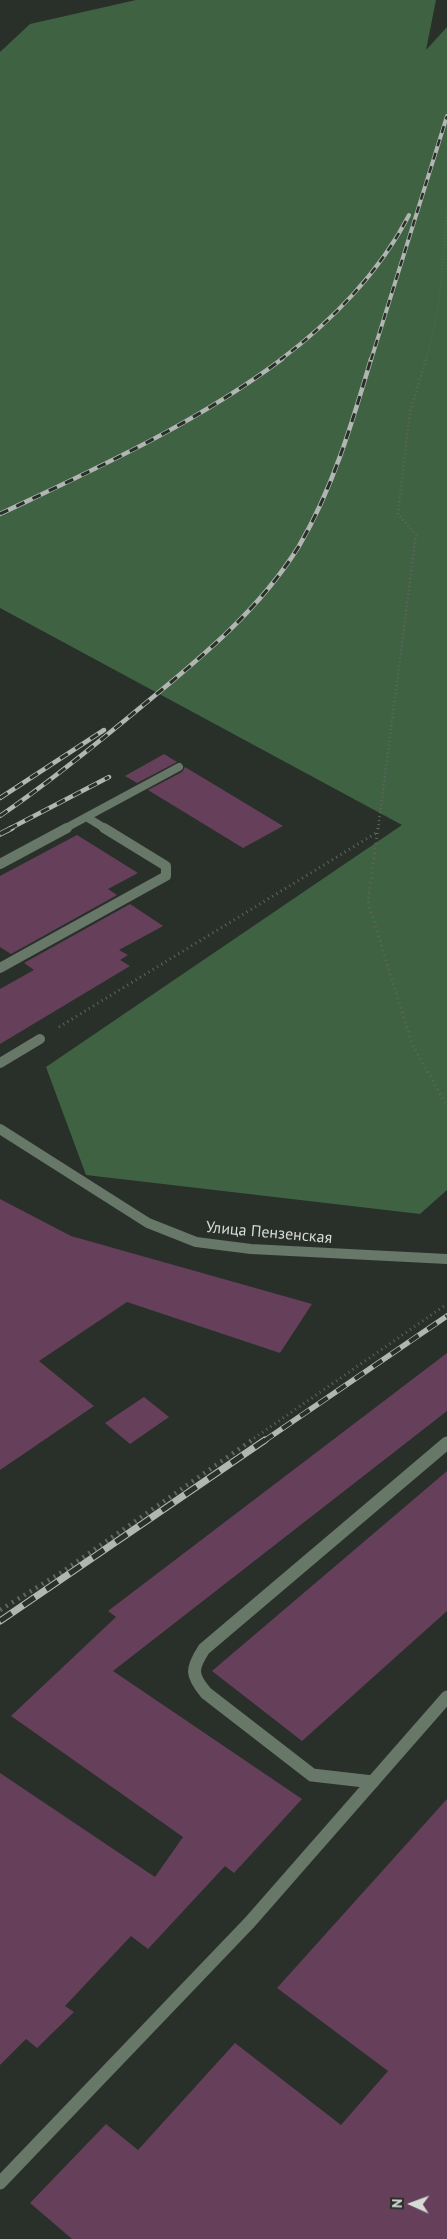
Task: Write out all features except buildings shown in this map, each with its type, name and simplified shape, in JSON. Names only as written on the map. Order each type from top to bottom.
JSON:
[{"type":"street","points":[[0,864],[179,767]]},
{"type":"street","points":[[0,968],[166,876],[166,866],[88,818]]},
{"type":"street","points":[[0,1063],[40,1039]]},
{"type":"street","name":"Улица Пензенская","points":[[0,1128],[148,1224],[196,1242],[251,1249],[447,1259]]},
{"type":"street","points":[[373,1782],[312,1775],[206,1693],[195,1680],[194,1664],[204,1650],[447,1443]]},
{"type":"street","points":[[0,2183],[250,1922],[447,1697]]},
{"type":"path","points":[[447,207],[440,292],[432,339],[410,412],[398,514],[416,535],[368,902],[412,1044],[447,1106]]},
{"type":"path","points":[[40,1039],[376,833]]},
{"type":"path","points":[[0,1610],[62,1572],[447,1304]]},
{"type":"green space","points":[[136,0],[436,0],[426,50],[447,27],[447,1190],[420,1214],[86,1175],[46,1067],[402,825],[0,608],[0,52],[30,24]]},
{"type":"railway","points":[[371,360],[447,116]]},
{"type":"railway","points":[[280,360],[318,329],[353,295],[384,256],[409,215]]},
{"type":"railway","points":[[0,514],[145,444],[215,404],[282,359]]},
{"type":"railway","points":[[0,816],[75,761],[189,667],[249,611],[267,590],[299,546],[322,501],[341,455],[371,359]]},
{"type":"railway","points":[[0,798],[104,730]]},
{"type":"railway","points":[[9,829],[109,777]]},
{"type":"railway","points":[[0,834],[12,828]]},
{"type":"railway","points":[[264,1441],[447,1316]]},
{"type":"railway","points":[[0,1621],[265,1440]]}]
